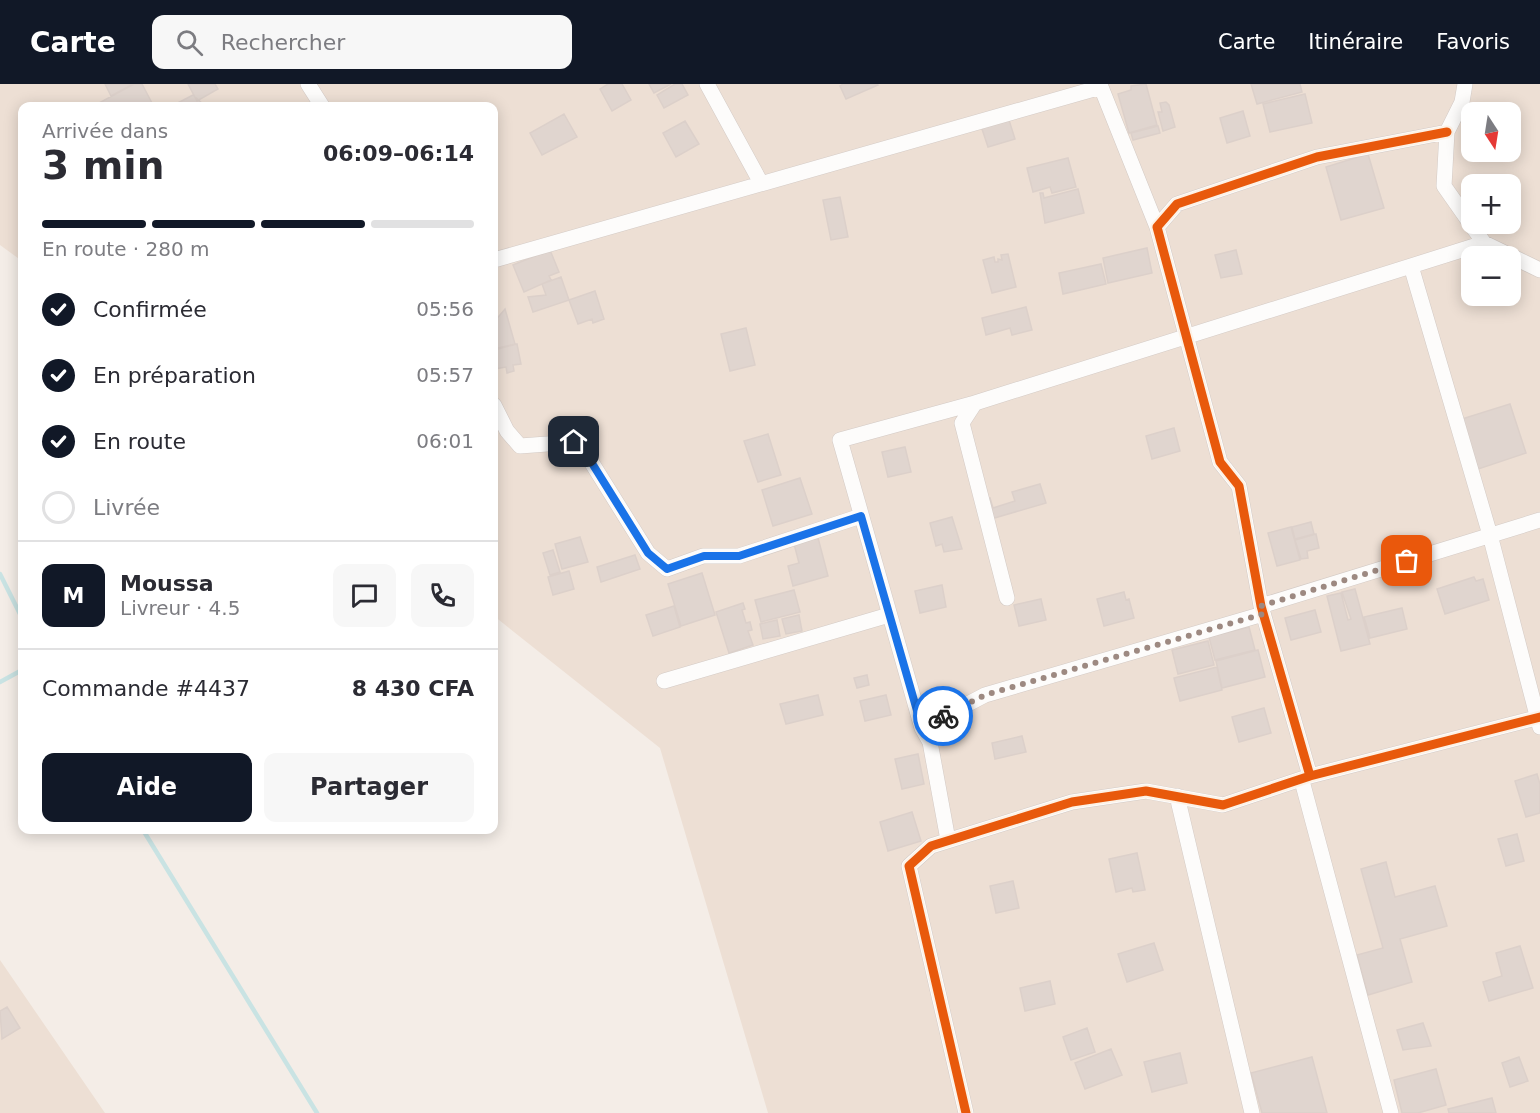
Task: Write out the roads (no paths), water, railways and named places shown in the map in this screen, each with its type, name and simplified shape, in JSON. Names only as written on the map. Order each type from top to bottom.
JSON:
[{"type":"street","points":[[308,84],[319,102]]},
{"type":"street","points":[[707,84],[761,183]]},
{"type":"street","points":[[1465,84],[1462,102],[1447,132],[1444,186],[1484,243],[1540,270]]},
{"type":"street","points":[[498,259],[1101,87],[1156,227],[1220,462],[1239,486],[1262,610],[1391,1113]]},
{"type":"street","points":[[1156,227],[1177,204],[1317,157],[1447,132]]},
{"type":"street","points":[[948,840],[930,742],[922,728],[840,440],[975,402],[1484,243]]},
{"type":"street","points":[[966,1113],[909,866],[932,846],[1072,802],[1146,791],[1223,805],[1306,779],[1539,720],[1490,535],[1411,266]]},
{"type":"street","points":[[975,402],[962,423],[1007,598]]},
{"type":"street","points":[[498,413],[507,431],[520,446],[574,442],[585,452],[648,553],[667,569],[704,556],[739,556],[861,516]]},
{"type":"street","points":[[922,728],[985,695],[1262,610],[1540,520]]},
{"type":"street","points":[[664,681],[889,615]]},
{"type":"street","points":[[1177,796],[1252,1113]]},
{"type":"waterway","points":[[0,574],[18,610]]},
{"type":"waterway","points":[[0,682],[18,672]]},
{"type":"waterway","points":[[145,834],[317,1113]]}]
